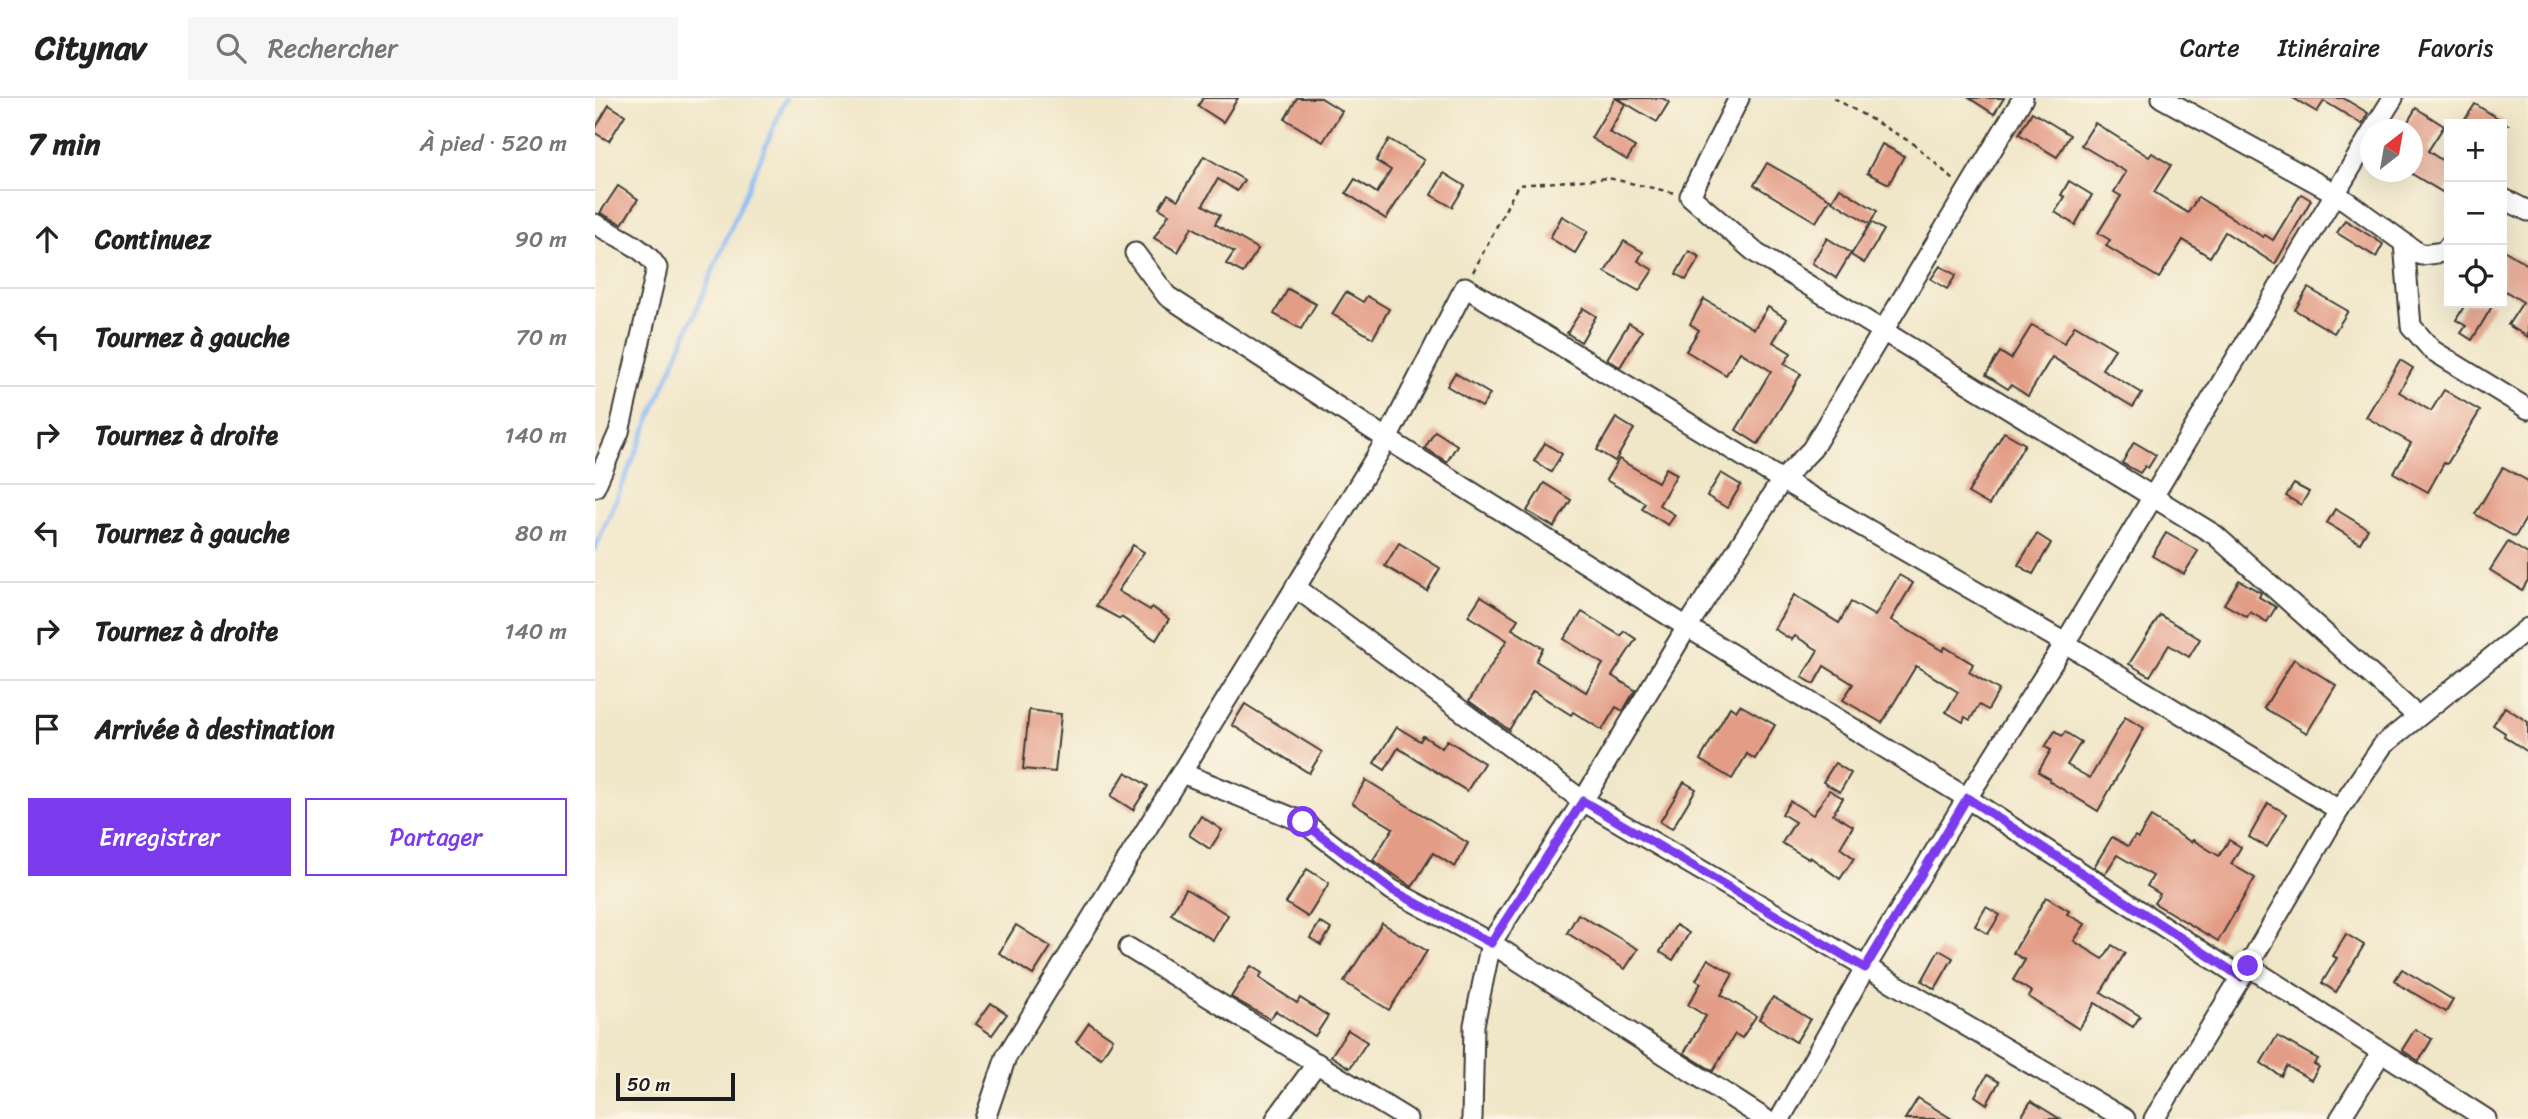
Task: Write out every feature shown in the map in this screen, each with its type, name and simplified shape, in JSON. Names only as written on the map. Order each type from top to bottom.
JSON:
[{"type":"street","points":[[1739,98],[1690,196],[1756,253],[2215,535],[2417,716]]},
{"type":"street","points":[[1472,1119],[1474,1025],[1491,943],[1583,801],[1687,627],[1782,480],[1812,449],[2023,98]]},
{"type":"street","points":[[2162,98],[2335,193],[2421,255],[2444,252]]},
{"type":"street","points":[[2380,119],[2393,98]]},
{"type":"street","points":[[1780,1119],[1865,968],[1967,798],[2065,643],[2360,152]]},
{"type":"street","points":[[2507,200],[2528,211]]},
{"type":"street","points":[[595,224],[642,251],[652,259],[657,268],[619,432],[595,487]]},
{"type":"street","points":[[2404,243],[2411,326],[2432,350],[2528,409]]},
{"type":"street","points":[[1135,253],[1167,296],[1387,439],[2486,1119]]},
{"type":"street","points":[[985,1119],[1006,1057],[1387,439],[1465,287],[1782,480],[2065,643],[2339,810]]},
{"type":"street","points":[[1295,587],[1583,801],[2125,1119]]},
{"type":"street","points":[[2154,1119],[2245,972],[2339,810],[2383,745],[2528,628]]},
{"type":"street","points":[[1182,773],[1303,822],[1392,890],[1491,943],[1765,1119]]},
{"type":"street","points":[[1129,948],[1407,1119]]},
{"type":"street","points":[[2340,1119],[2381,1053]]},
{"type":"street","points":[[1276,1119],[1317,1063]]},
{"type":"path","points":[[1834,98],[1914,144],[1966,191]]},
{"type":"path","points":[[1465,287],[1518,185],[1608,178],[1690,196]]},
{"type":"building","points":[[1203,98],[1238,98],[1223,122],[1198,106]]},
{"type":"building","points":[[1297,98],[1321,98],[1342,111],[1323,142],[1285,119]]},
{"type":"building","points":[[1615,98],[1625,104],[1609,132],[1635,147],[1627,160],[1591,138]]},
{"type":"building","points":[[1617,98],[1662,98],[1669,102],[1657,122]]},
{"type":"building","points":[[1969,98],[2004,98],[1994,114]]},
{"type":"building","points":[[2293,98],[2343,98],[2368,113],[2365,119],[2360,119],[2360,123],[2324,101],[2317,112]]},
{"type":"building","points":[[2475,104],[2499,119],[2465,119]]},
{"type":"building","points":[[609,105],[625,115],[609,141],[595,133],[595,129]]},
{"type":"building","points":[[2416,108],[2444,126],[2428,151],[2444,162],[2444,193],[2423,181],[2423,119],[2410,119]]},
{"type":"building","points":[[2032,112],[2070,135],[2057,157],[2019,134]]},
{"type":"building","points":[[2095,123],[2149,157],[2152,153],[2171,165],[2154,192],[2188,213],[2198,197],[2263,237],[2265,235],[2273,240],[2301,194],[2311,200],[2275,264],[2225,232],[2210,257],[2183,240],[2159,278],[2106,246],[2110,240],[2098,233],[2121,196],[2114,192],[2126,172],[2081,145]]},
{"type":"building","points":[[1389,139],[1424,160],[1386,219],[1346,193],[1355,179],[1377,193],[1391,170],[1376,161]]},
{"type":"building","points":[[1882,144],[1904,156],[1889,184],[1867,173]]},
{"type":"building","points":[[1204,156],[1244,180],[1237,191],[1218,179],[1203,205],[1220,215],[1215,224],[1258,249],[1243,273],[1226,264],[1234,252],[1192,227],[1178,252],[1154,238],[1169,214],[1159,208],[1168,194],[1178,200]]},
{"type":"building","points":[[1767,163],[1830,199],[1816,222],[1754,185]]},
{"type":"building","points":[[1444,173],[1465,186],[1452,207],[1431,195]]},
{"type":"building","points":[[2069,181],[2092,195],[2075,225],[2055,212],[2065,197],[2061,195]]},
{"type":"building","points":[[618,186],[638,199],[622,224],[600,213]]},
{"type":"building","points":[[1840,188],[1877,211],[1871,222],[1884,230],[1864,263],[1851,255],[1870,224],[1832,201]]},
{"type":"building","points":[[1562,216],[1588,231],[1575,253],[1550,238]]},
{"type":"building","points":[[2345,220],[2383,244],[2376,257],[2337,233]]},
{"type":"building","points":[[1827,238],[1851,253],[1836,278],[1812,263]]},
{"type":"building","points":[[1624,241],[1643,252],[1638,261],[1653,270],[1639,291],[1605,272]]},
{"type":"building","points":[[1689,251],[1700,257],[1686,280],[1676,274]]},
{"type":"building","points":[[2507,252],[2528,265],[2528,337],[2508,325],[2523,302],[2507,292]]},
{"type":"building","points":[[1940,266],[1956,275],[1947,289],[1931,279]]},
{"type":"building","points":[[2308,288],[2348,311],[2334,333],[2295,310]]},
{"type":"building","points":[[1288,289],[1316,304],[1301,329],[1274,314]]},
{"type":"building","points":[[1346,292],[1363,302],[1367,296],[1389,309],[1373,338],[1332,314]]},
{"type":"building","points":[[1704,299],[1754,329],[1768,307],[1787,319],[1773,342],[1791,353],[1784,364],[1801,374],[1758,444],[1736,430],[1771,371],[1740,352],[1726,375],[1686,351],[1699,330],[1690,324]]},
{"type":"building","points":[[1583,308],[1596,316],[1581,342],[1567,333]]},
{"type":"building","points":[[2463,308],[2491,308],[2472,340],[2461,333],[2466,326],[2456,320]]},
{"type":"building","points":[[1629,323],[1642,331],[1620,367],[1607,359]]},
{"type":"building","points":[[2032,325],[2064,343],[2075,325],[2115,349],[2102,369],[2142,393],[2133,407],[2052,357],[2028,396],[2011,385],[2008,389],[1986,375],[2000,352],[2011,359]]},
{"type":"building","points":[[2400,360],[2413,368],[2399,392],[2431,411],[2444,390],[2480,411],[2447,464],[2444,463],[2428,492],[2394,473],[2411,443],[2366,417]]},
{"type":"building","points":[[1455,373],[1490,394],[1482,407],[1447,386]]},
{"type":"building","points":[[1616,418],[1634,429],[1615,461],[1597,450]]},
{"type":"building","points":[[1435,431],[1457,445],[1447,462],[1425,448]]},
{"type":"building","points":[[2004,432],[2025,444],[1989,505],[1968,493]]},
{"type":"building","points":[[2134,442],[2156,455],[2148,468],[2145,466],[2140,473],[2122,463]]},
{"type":"building","points":[[1545,443],[1562,454],[1551,472],[1534,461]]},
{"type":"building","points":[[1619,459],[1658,482],[1666,468],[1677,474],[1659,505],[1675,515],[1668,525],[1642,509],[1645,503],[1606,480]]},
{"type":"building","points":[[2503,467],[2528,481],[2528,515],[2515,537],[2475,514]]},
{"type":"building","points":[[1721,473],[1741,485],[1727,508],[1707,496]]},
{"type":"building","points":[[1544,483],[1571,500],[1554,527],[1527,511]]},
{"type":"building","points":[[2294,484],[2309,492],[2301,505],[2286,496]]},
{"type":"building","points":[[2335,509],[2368,529],[2360,543],[2327,523]]},
{"type":"building","points":[[2166,533],[2198,551],[2184,574],[2152,556]]},
{"type":"building","points":[[2037,534],[2051,543],[2033,574],[2018,565]]},
{"type":"building","points":[[2508,542],[2528,554],[2528,580],[2522,590],[2490,570]]},
{"type":"building","points":[[1399,543],[1440,568],[1427,591],[1385,566]]},
{"type":"building","points":[[1133,545],[1144,552],[1118,591],[1150,610],[1152,607],[1169,619],[1156,640],[1121,617],[1120,619],[1096,606]]},
{"type":"building","points":[[1899,575],[1913,583],[1891,620],[1943,651],[1945,647],[1973,664],[1969,672],[1999,690],[1988,710],[1979,705],[1970,720],[1965,717],[1963,722],[1946,712],[1958,692],[1916,666],[1882,723],[1843,700],[1853,684],[1824,666],[1814,684],[1802,677],[1818,650],[1795,636],[1792,640],[1774,629],[1794,595],[1839,623],[1851,602],[1875,616]]},
{"type":"building","points":[[2239,580],[2261,593],[2259,597],[2276,607],[2267,622],[2250,612],[2247,617],[2224,604]]},
{"type":"building","points":[[1481,596],[1518,619],[1512,629],[1543,648],[1536,661],[1586,692],[1603,664],[1564,639],[1582,612],[1621,636],[1624,631],[1636,639],[1612,676],[1635,690],[1623,711],[1616,707],[1602,730],[1573,712],[1571,715],[1533,691],[1509,730],[1469,701],[1507,640],[1468,616]]},
{"type":"building","points":[[2160,615],[2200,639],[2189,657],[2169,645],[2150,676],[2129,664]]},
{"type":"building","points":[[2294,659],[2336,685],[2307,733],[2264,708]]},
{"type":"building","points":[[1245,704],[1322,752],[1309,773],[1232,725]]},
{"type":"building","points":[[1740,705],[1775,725],[1755,759],[1747,754],[1732,779],[1700,760],[1730,707],[1736,711]]},
{"type":"building","points":[[2505,707],[2528,722],[2528,752],[2493,725]]},
{"type":"building","points":[[1029,710],[1061,714],[1055,772],[1023,769]]},
{"type":"building","points":[[2125,717],[2144,728],[2098,811],[2038,772],[2051,750],[2045,747],[2055,731],[2062,736],[2065,732],[2081,742],[2067,765],[2090,778]]},
{"type":"building","points":[[1397,727],[1420,741],[1423,736],[1442,748],[1447,740],[1484,763],[1467,791],[1398,748],[1385,770],[1374,763]]},
{"type":"building","points":[[1835,763],[1851,773],[1840,792],[1823,782]]},
{"type":"building","points":[[1126,772],[1148,786],[1133,810],[1111,796]]},
{"type":"building","points":[[1366,780],[1468,843],[1455,867],[1433,853],[1412,887],[1373,860],[1393,828],[1352,803]]},
{"type":"building","points":[[1684,782],[1696,789],[1672,829],[1660,822]]},
{"type":"building","points":[[1829,790],[1843,798],[1833,814],[1853,826],[1840,848],[1854,858],[1840,879],[1810,857],[1809,859],[1782,843],[1795,822],[1782,814],[1790,801],[1813,815]]},
{"type":"building","points":[[2268,803],[2287,814],[2267,847],[2249,837]]},
{"type":"building","points":[[1201,816],[1222,830],[1210,849],[1189,835]]},
{"type":"building","points":[[2151,817],[2219,856],[2229,840],[2241,847],[2231,864],[2255,878],[2218,941],[2154,903],[2160,894],[2147,886],[2153,876],[2117,855],[2105,874],[2094,867],[2112,837],[2128,846],[2135,836],[2138,838]]},
{"type":"building","points":[[1307,869],[1329,883],[1308,917],[1286,903]]},
{"type":"building","points":[[1186,889],[1228,915],[1213,940],[1171,914]]},
{"type":"building","points":[[2046,897],[2085,924],[2074,941],[2103,959],[2112,945],[2125,953],[2101,992],[2140,1016],[2133,1027],[2095,1003],[2079,1029],[2029,997],[2032,992],[2013,980],[2025,960],[2013,953]]},
{"type":"building","points":[[1986,907],[2000,915],[1988,934],[1975,926]]},
{"type":"building","points":[[1578,914],[1638,949],[1625,969],[1567,933]]},
{"type":"building","points":[[1320,922],[1331,929],[1321,945],[1310,938]]},
{"type":"building","points":[[1382,923],[1427,951],[1389,1010],[1344,982]]},
{"type":"building","points":[[1016,925],[1051,947],[1033,975],[999,953]]},
{"type":"building","points":[[1676,925],[1689,933],[1673,960],[1660,952]]},
{"type":"building","points":[[2346,934],[2364,945],[2336,992],[2322,983],[2337,958],[2333,956]]},
{"type":"building","points":[[1939,950],[1953,958],[1935,989],[1922,981]]},
{"type":"building","points":[[1708,959],[1733,974],[1721,995],[1756,1016],[1742,1038],[1735,1034],[1713,1071],[1684,1053],[1706,1016],[1688,1005],[1701,983],[1696,980]]},
{"type":"building","points":[[1251,966],[1262,973],[1259,978],[1297,1003],[1300,998],[1328,1016],[1315,1036],[1276,1011],[1270,1019],[1231,997]]},
{"type":"building","points":[[2402,969],[2453,1000],[2446,1012],[2398,984],[2395,980]]},
{"type":"building","points":[[1773,997],[1810,1019],[1796,1042],[1759,1019]]},
{"type":"building","points":[[991,1003],[1007,1014],[992,1035],[976,1024]]},
{"type":"building","points":[[1089,1023],[1113,1039],[1101,1058],[1076,1042]]},
{"type":"building","points":[[2415,1029],[2432,1039],[2419,1061],[2402,1050]]},
{"type":"building","points":[[1348,1030],[1367,1042],[1350,1068],[1331,1056]]},
{"type":"building","points":[[2277,1036],[2318,1059],[2314,1064],[2319,1067],[2311,1080],[2287,1066],[2281,1076],[2261,1063]]},
{"type":"building","points":[[1987,1075],[1999,1082],[1987,1104],[1975,1096]]},
{"type":"building","points":[[1918,1098],[1952,1119],[1905,1119]]},
{"type":"building","points":[[2031,1101],[2060,1119],[2020,1119]]},
{"type":"waterway","points":[[595,549],[786,98]]},
{"type":"route","points":[[1303,822],[1392,890],[1491,943],[1583,801],[1865,968],[1967,798],[2241,977],[2248,966]]}]
